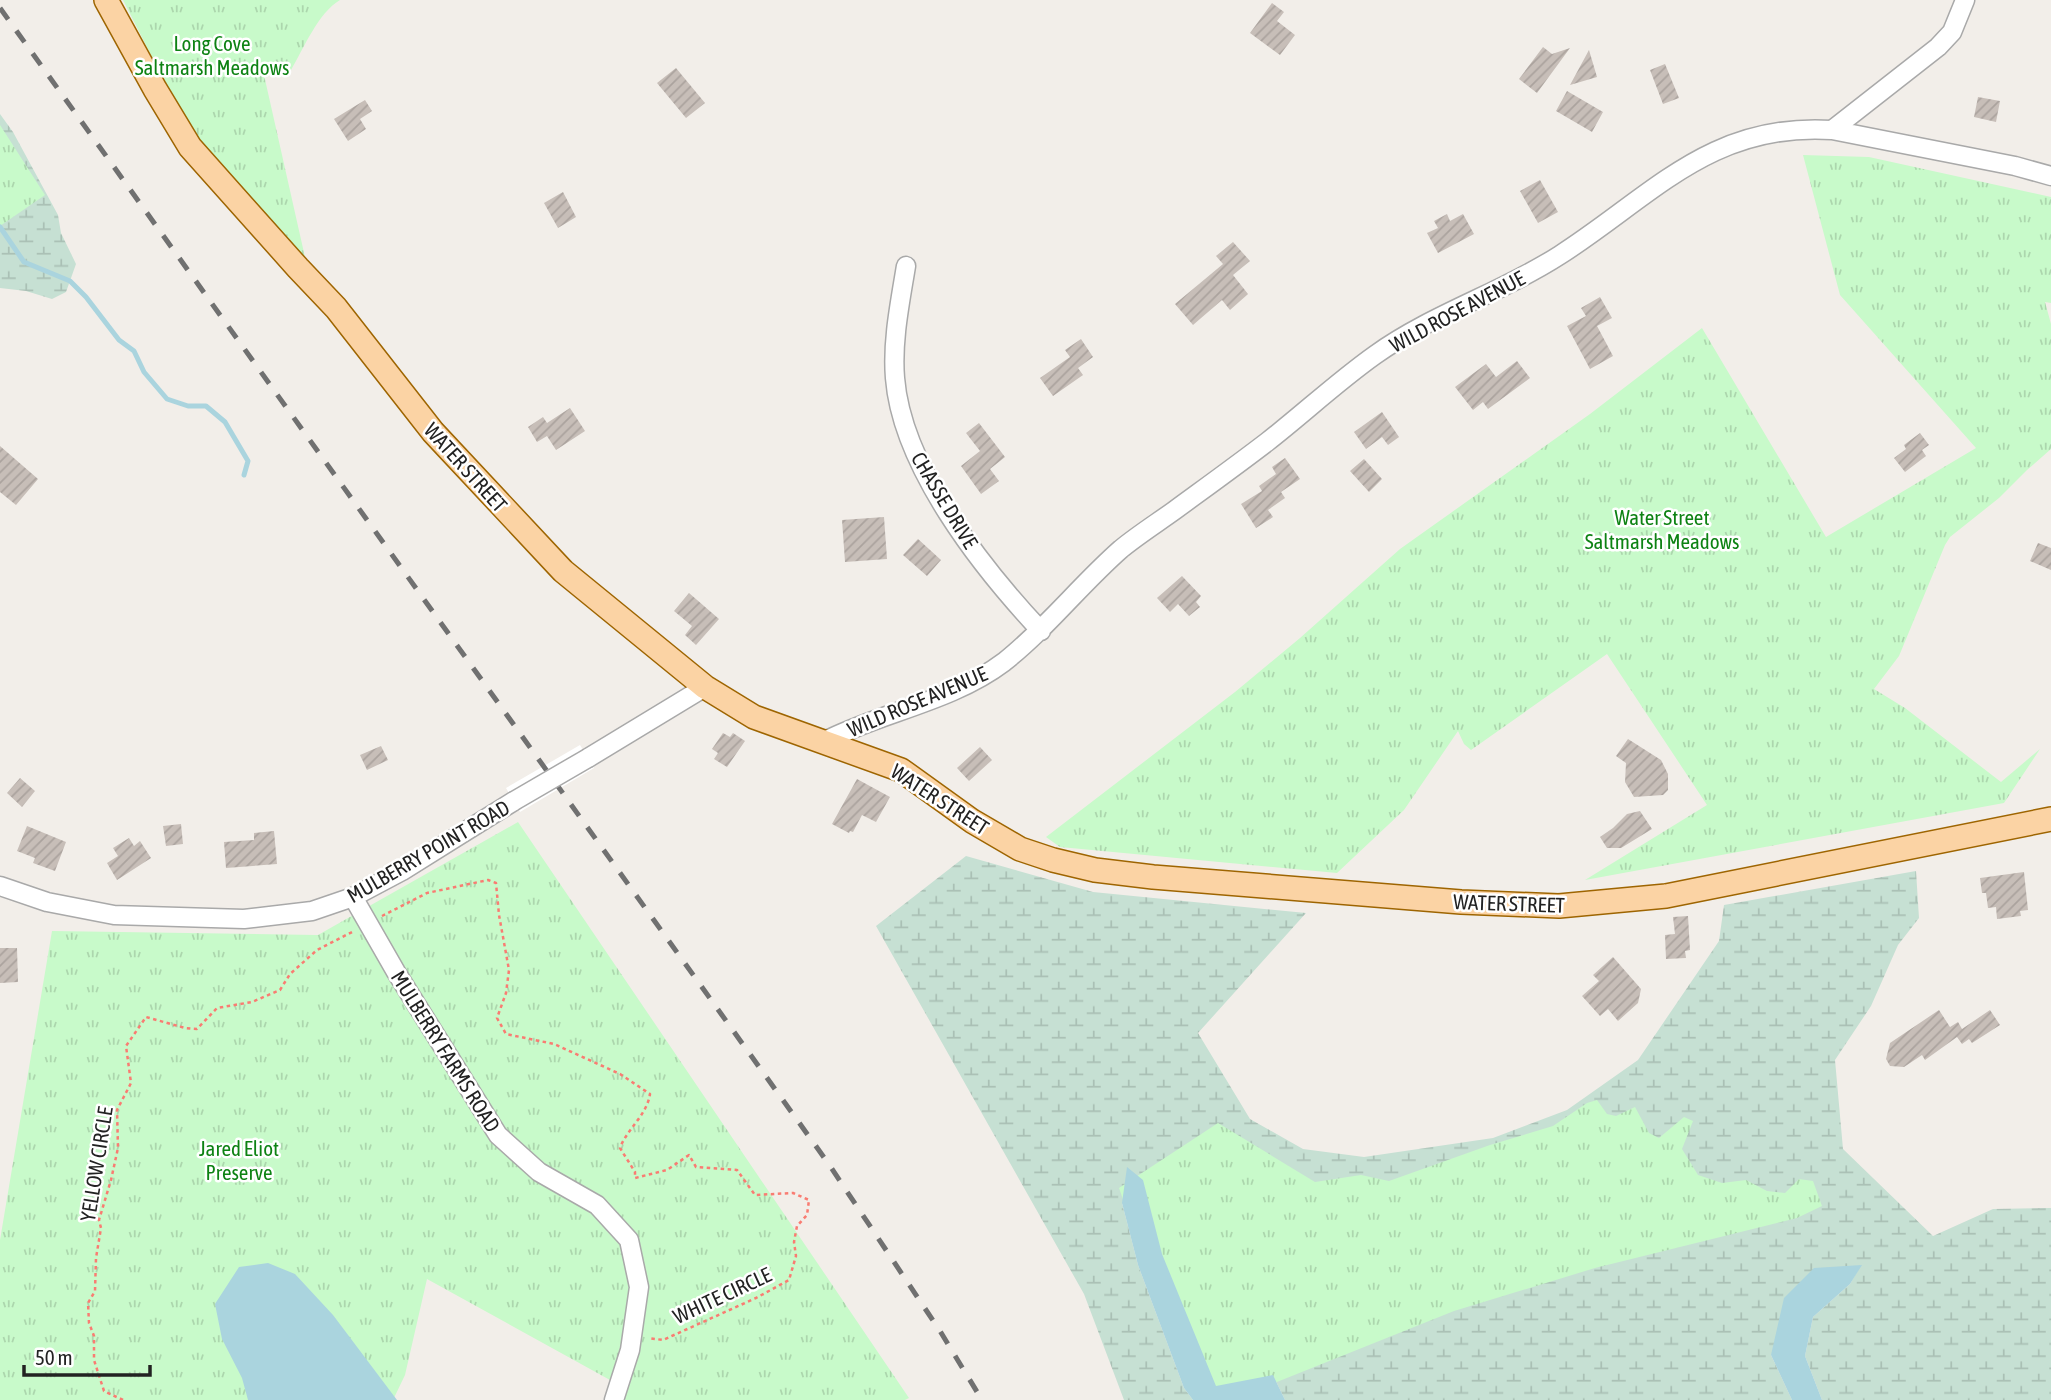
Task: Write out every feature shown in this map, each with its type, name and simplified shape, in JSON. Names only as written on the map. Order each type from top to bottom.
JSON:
[{"type":"main road","name":"WATER STREET","points":[[106,0],[190,147],[336,308],[433,432],[563,571],[705,687],[754,717],[901,770],[972,821],[1020,849],[1095,870],[1153,877],[1461,902],[1559,906],[1665,896],[2051,819]]},
{"type":"street","points":[[1832,130],[1938,47],[1952,32],[1965,0]]},
{"type":"street","name":"WILD ROSE AVENUE","points":[[823,742],[842,732],[947,693],[1004,662],[1041,631],[1087,580],[1126,545],[1265,443],[1370,358],[1398,339],[1541,267],[1676,172],[1708,154],[1747,139],[1776,132],[1832,130],[2015,166],[2051,176]]},
{"type":"street","name":"CHASSE DRIVE","points":[[906,266],[897,331],[895,380],[914,450],[932,485],[968,541],[1041,631]]},
{"type":"street","name":"MULBERRY POINT ROAD","points":[[0,886],[47,902],[114,915],[244,919],[312,911],[353,897],[402,871],[705,687]]},
{"type":"street","name":"MULBERRY FARMS ROAD","points":[[353,897],[498,1135],[539,1172],[597,1205],[629,1240],[639,1287],[630,1350],[614,1400]]},
{"type":"path","name":"WHITE CIRCLE","points":[[368,924],[427,893],[488,880],[496,883],[509,970],[506,993],[496,1018],[506,1034],[554,1044],[620,1074],[650,1094],[648,1104],[624,1137],[620,1149],[635,1172],[635,1178],[667,1170],[689,1155],[696,1167],[737,1170],[755,1195],[793,1193],[809,1199],[807,1215],[797,1226],[794,1242],[796,1255],[789,1280],[757,1298],[663,1340],[632,1336]]},
{"type":"path","name":"YELLOW CIRCLE","points":[[122,1400],[104,1391],[94,1360],[94,1336],[89,1323],[88,1303],[95,1290],[101,1228],[99,1220],[118,1148],[117,1110],[131,1083],[126,1046],[146,1017],[197,1029],[217,1009],[252,1002],[281,990],[289,974],[317,950],[368,924]]},
{"type":"green space","name":"Long Cove Saltmarsh Meadows","points":[[123,0],[340,0],[318,22],[291,70],[264,75],[307,266],[189,130]]},
{"type":"green space","points":[[0,114],[13,132],[58,215],[61,233],[76,264],[66,292],[52,299],[26,291],[0,288]]},
{"type":"green space","points":[[0,125],[45,195],[0,226]]},
{"type":"green space","name":"Water Street Saltmarsh Meadows","points":[[1803,155],[1869,157],[2051,197],[2051,303],[2045,302],[2051,324],[2051,449],[1999,498],[1950,537],[1899,656],[1874,689],[1905,708],[2001,782],[2040,749],[2004,803],[1585,880],[1707,805],[1607,654],[1471,750],[1464,744],[1458,731],[1404,810],[1337,873],[1060,847],[1046,837],[1235,692],[1400,549],[1590,414],[1702,328],[1826,537],[1976,448],[1840,295]]},
{"type":"green space","name":"Jared Eliot Preserve","points":[[518,822],[909,1398],[605,1400],[610,1380],[427,1279],[405,1375],[393,1400],[0,1400],[0,1240],[52,931],[318,935]]},
{"type":"green space","points":[[966,856],[1093,892],[1306,913],[1198,1033],[1250,1119],[1303,1149],[1364,1157],[1493,1138],[1567,1110],[1638,1060],[1719,941],[1724,905],[1916,871],[1919,918],[1898,945],[1871,1006],[1835,1060],[1843,1149],[1933,1236],[1993,1209],[2051,1208],[2051,1400],[1822,1400],[1805,1356],[1813,1317],[1850,1284],[1861,1265],[1771,1355],[1792,1400],[1285,1400],[1273,1375],[1122,1203],[1138,1265],[1184,1388],[1193,1400],[1124,1400],[1084,1294],[876,926]]},
{"type":"green space","points":[[1597,1100],[1607,1114],[1616,1116],[1635,1107],[1649,1133],[1659,1138],[1684,1117],[1693,1121],[1682,1149],[1698,1175],[1722,1183],[1746,1180],[1767,1191],[1785,1193],[1799,1179],[1813,1181],[1822,1206],[1797,1218],[1595,1268],[1454,1311],[1257,1390],[1260,1400],[1193,1400],[1119,1188],[1218,1123],[1315,1182],[1361,1175],[1389,1181],[1553,1126],[1587,1103]]},
{"type":"water","points":[[1127,1167],[1143,1180],[1162,1254],[1216,1386],[1273,1375],[1285,1400],[1193,1400],[1184,1388],[1138,1265],[1122,1203]]},
{"type":"water","points":[[268,1263],[295,1274],[333,1315],[397,1400],[248,1400],[242,1378],[222,1339],[215,1304],[239,1267]]},
{"type":"water","points":[[1862,1265],[1850,1284],[1813,1317],[1805,1356],[1822,1400],[1792,1400],[1771,1355],[1784,1298],[1814,1268]]},
{"type":"pier","points":[[580,745],[594,768],[520,812],[506,788]]},
{"type":"building","points":[[1272,3],[1284,12],[1277,21],[1295,35],[1280,55],[1250,33]]},
{"type":"building","points":[[1543,47],[1552,54],[1570,48],[1537,93],[1519,79]]},
{"type":"building","points":[[1589,50],[1597,77],[1570,85]]},
{"type":"building","points":[[1665,64],[1679,98],[1663,104],[1650,70]]},
{"type":"building","points":[[676,68],[705,103],[686,118],[657,83]]},
{"type":"building","points":[[1567,91],[1603,112],[1592,132],[1556,111]]},
{"type":"building","points":[[1978,97],[2000,101],[1996,122],[1974,117]]},
{"type":"building","points":[[365,100],[372,111],[360,119],[366,129],[348,141],[334,119]]},
{"type":"building","points":[[1540,180],[1558,212],[1538,223],[1520,191]]},
{"type":"building","points":[[563,192],[576,217],[558,228],[544,203]]},
{"type":"building","points":[[1447,214],[1450,221],[1463,214],[1474,234],[1438,253],[1427,233],[1438,228],[1434,221]]},
{"type":"building","points":[[1233,242],[1250,261],[1233,275],[1248,294],[1230,310],[1222,300],[1193,325],[1175,304],[1223,264],[1216,256]]},
{"type":"building","points":[[1600,297],[1612,318],[1597,326],[1613,356],[1590,369],[1567,326],[1586,316],[1581,308]]},
{"type":"building","points":[[1081,339],[1093,357],[1078,368],[1083,375],[1053,396],[1040,378],[1070,357],[1065,350]]},
{"type":"building","points":[[1517,361],[1530,378],[1488,409],[1483,402],[1473,410],[1455,387],[1486,364],[1496,377]]},
{"type":"building","points":[[570,408],[585,431],[556,450],[547,436],[537,442],[528,427],[543,417],[547,423]]},
{"type":"building","points":[[1382,412],[1399,437],[1388,445],[1382,437],[1366,449],[1354,432]]},
{"type":"building","points":[[979,423],[1005,457],[990,469],[999,481],[981,494],[961,466],[980,451],[966,433]]},
{"type":"building","points":[[1920,433],[1929,445],[1922,450],[1926,456],[1905,472],[1894,458],[1906,449],[1904,445]]},
{"type":"building","points":[[0,446],[38,479],[16,505],[0,492]]},
{"type":"building","points":[[1285,458],[1300,479],[1281,492],[1285,498],[1268,510],[1273,517],[1256,528],[1241,504],[1262,491],[1259,486],[1276,474],[1272,467]]},
{"type":"building","points":[[1364,459],[1382,479],[1369,492],[1350,471]]},
{"type":"building","points":[[884,517],[887,559],[845,562],[842,520]]},
{"type":"building","points":[[918,539],[941,560],[927,576],[903,555]]},
{"type":"building","points":[[2038,543],[2051,548],[2051,570],[2030,561]]},
{"type":"building","points":[[1182,576],[1201,596],[1196,602],[1200,607],[1189,616],[1178,604],[1170,612],[1157,598]]},
{"type":"building","points":[[689,593],[719,619],[696,645],[685,635],[692,626],[674,611]]},
{"type":"building","points":[[723,733],[730,737],[733,733],[745,741],[727,767],[714,759],[718,753],[712,749]]},
{"type":"building","points":[[1628,739],[1661,760],[1668,774],[1668,790],[1663,795],[1634,797],[1625,782],[1626,763],[1616,756]]},
{"type":"building","points":[[381,746],[388,760],[367,770],[360,755]]},
{"type":"building","points":[[980,747],[992,760],[969,781],[957,768]]},
{"type":"building","points":[[20,778],[35,791],[22,807],[7,793]]},
{"type":"building","points":[[857,779],[890,797],[876,822],[862,815],[853,832],[849,833],[832,824]]},
{"type":"building","points":[[1640,811],[1652,829],[1621,848],[1607,848],[1600,837],[1627,814]]},
{"type":"building","points":[[181,824],[183,844],[166,846],[163,826]]},
{"type":"building","points":[[27,826],[66,842],[55,871],[33,863],[35,858],[17,851]]},
{"type":"building","points":[[274,831],[277,864],[226,868],[224,842],[254,840],[254,833]]},
{"type":"building","points":[[129,838],[134,846],[140,841],[151,858],[117,880],[107,863],[118,856],[113,848]]},
{"type":"building","points":[[2024,872],[2028,910],[2020,911],[2021,916],[1997,919],[1996,907],[1988,908],[1980,878]]},
{"type":"building","points":[[1688,916],[1690,950],[1685,951],[1686,958],[1666,959],[1665,935],[1675,934],[1673,917]]},
{"type":"building","points":[[0,948],[17,948],[18,982],[0,983]]},
{"type":"building","points":[[1613,957],[1641,989],[1638,1003],[1618,1021],[1608,1009],[1600,1016],[1582,996],[1599,981],[1593,975]]},
{"type":"building","points":[[1939,1010],[1950,1027],[1958,1022],[1962,1029],[1990,1010],[2000,1025],[1972,1043],[1969,1039],[1962,1044],[1957,1037],[1925,1060],[1922,1055],[1904,1067],[1890,1066],[1886,1059],[1890,1043]]},
{"type":"waterway","points":[[0,227],[24,262],[70,281],[86,297],[119,340],[134,351],[144,372],[167,399],[188,406],[206,406],[225,422],[248,461],[244,475]]},
{"type":"railway","points":[[0,8],[828,1163],[940,1331],[982,1400]]}]
